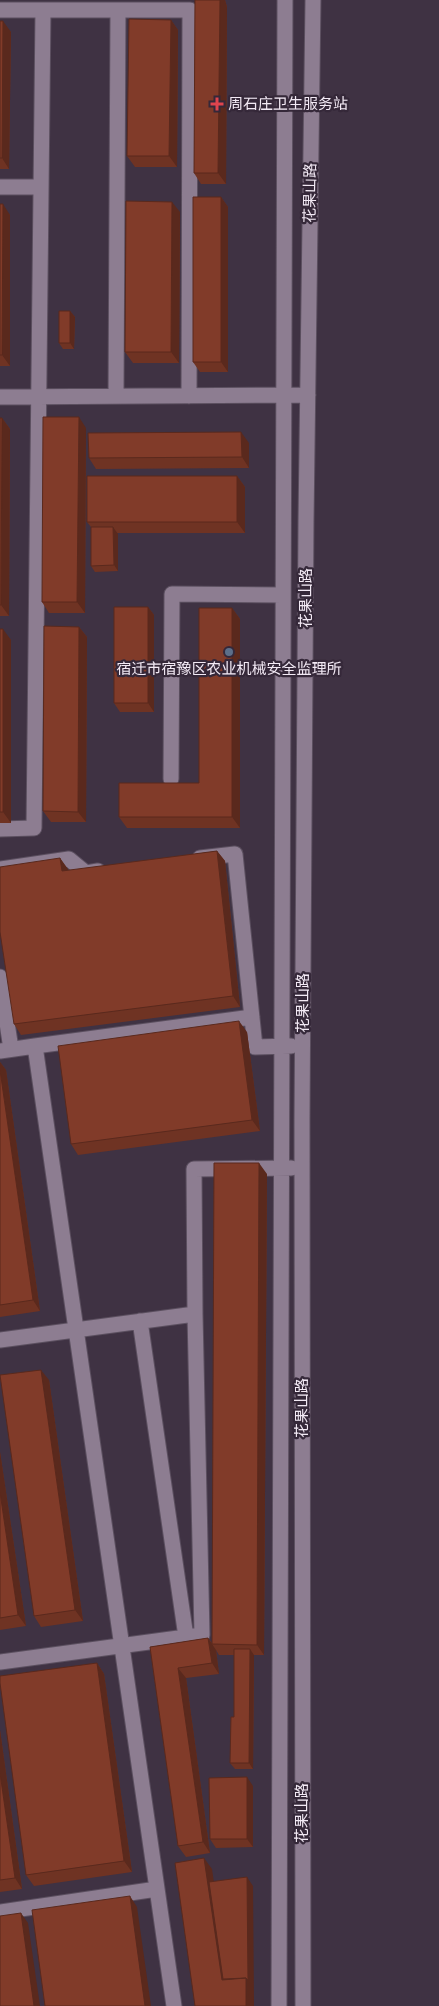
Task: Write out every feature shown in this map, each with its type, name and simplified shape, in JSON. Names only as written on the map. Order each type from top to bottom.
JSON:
[{"type":"street","name":"花果山路","points":[[279,2006],[285,0]]},
{"type":"street","name":"花果山路","points":[[303,2006],[302,1046],[313,0]]},
{"type":"street","points":[[0,10],[190,10],[189,396]]},
{"type":"street","points":[[0,829],[34,828],[43,10]]},
{"type":"street","points":[[116,396],[118,10]]},
{"type":"street","points":[[0,187],[40,187]]},
{"type":"street","points":[[0,397],[308,396]]},
{"type":"street","points":[[171,779],[172,594],[283,595]]},
{"type":"street","points":[[188,860],[235,854],[255,1046],[302,1046]]},
{"type":"street","points":[[0,869],[69,859],[86,873],[114,869]]},
{"type":"street","points":[[0,977],[6,1050],[252,1017]]},
{"type":"street","points":[[35,1046],[174,2006]]},
{"type":"street","points":[[0,1662],[202,1635],[194,1169],[302,1169]]},
{"type":"street","points":[[0,1340],[195,1314]]},
{"type":"street","points":[[140,1322],[186,1637]]},
{"type":"street","points":[[0,1912],[157,1889]]},
{"type":"building","points":[[195,0],[220,0],[218,173],[194,173]]},
{"type":"building","points":[[129,19],[171,20],[169,156],[127,156]]},
{"type":"building","points":[[0,21],[3,21],[2,158],[0,158]]},
{"type":"building","points":[[193,197],[221,197],[221,362],[193,362]]},
{"type":"building","points":[[126,201],[172,202],[171,352],[125,352]]},
{"type":"building","points":[[0,204],[3,204],[2,355],[0,355]]},
{"type":"building","points":[[59,311],[70,311],[70,343],[59,343]]},
{"type":"building","points":[[43,417],[79,417],[77,602],[42,602]]},
{"type":"building","points":[[0,418],[2,418],[1,605],[0,605]]},
{"type":"building","points":[[241,432],[242,457],[89,458],[88,433]]},
{"type":"building","points":[[87,476],[237,476],[237,522],[87,522]]},
{"type":"building","points":[[91,527],[113,527],[114,565],[91,566]]},
{"type":"building","points":[[114,607],[148,607],[148,703],[114,703]]},
{"type":"building","points":[[199,608],[232,608],[232,817],[119,817],[119,783],[199,783]]},
{"type":"building","points":[[44,626],[79,627],[78,812],[43,811]]},
{"type":"building","points":[[0,629],[3,629],[3,812],[0,812]]},
{"type":"building","points":[[217,851],[233,996],[14,1024],[0,932],[0,867],[60,858],[62,871]]},
{"type":"building","points":[[239,1021],[252,1120],[71,1144],[58,1046]]},
{"type":"building","points":[[0,1070],[33,1300],[0,1305]]},
{"type":"building","points":[[214,1163],[259,1163],[257,1645],[212,1644]]},
{"type":"building","points":[[41,1370],[75,1610],[34,1616],[0,1375]]},
{"type":"building","points":[[0,1492],[18,1615],[0,1618]]},
{"type":"building","points":[[208,1638],[212,1663],[178,1668],[203,1842],[178,1846],[150,1647]]},
{"type":"building","points":[[234,1649],[250,1649],[249,1763],[230,1763],[231,1717],[234,1717]]},
{"type":"building","points":[[97,1663],[124,1861],[26,1875],[0,1676]]},
{"type":"building","points":[[0,1773],[15,1878],[0,1880]]},
{"type":"building","points":[[247,1777],[247,1839],[210,1839],[209,1778]]},
{"type":"building","points":[[204,1858],[222,1980],[246,1978],[246,2006],[195,2006],[175,1863]]},
{"type":"building","points":[[247,1877],[248,1980],[246,1978],[223,1979],[209,1882]]},
{"type":"building","points":[[130,1896],[145,2006],[45,2006],[32,1910]]},
{"type":"building","points":[[21,1913],[34,2006],[0,2006],[0,1916]]},
{"type":"place","name":"周石庄卫生服务站","points":[[217,104]]},
{"type":"place","name":"宿迁市宿豫区农业机械安全监理所","points":[[229,652]]}]
